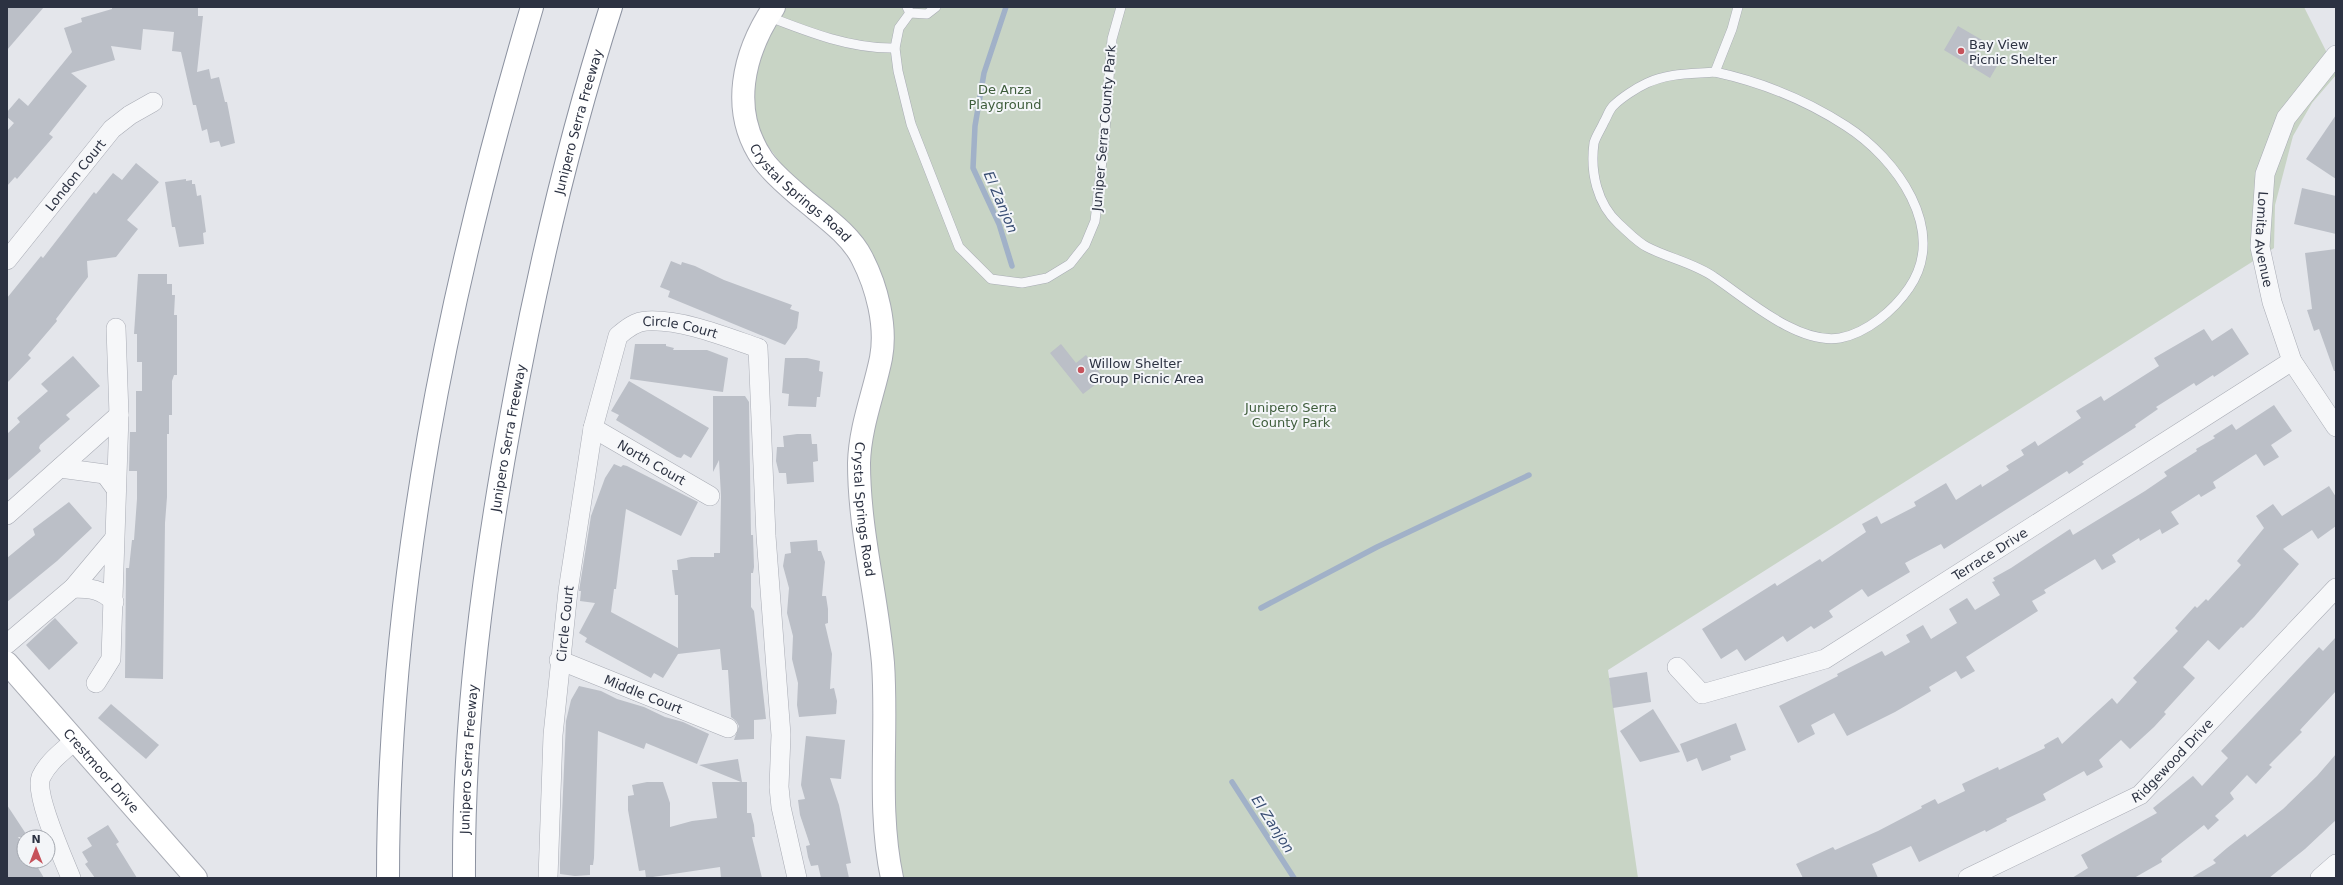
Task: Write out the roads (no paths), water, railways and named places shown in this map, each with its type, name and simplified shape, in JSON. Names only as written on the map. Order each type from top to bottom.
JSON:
[{"type":"main road","points":[[388,878],[391,762],[397,679],[407,586],[422,487],[463,271],[494,143],[532,7]]},
{"type":"main road","name":"Junipero Serra Freeway","points":[[464,878],[467,772],[474,672],[482,595],[498,487],[528,325],[554,210],[611,7]]},
{"type":"main road","name":"Crystal Springs Road","points":[[771,12],[750,50],[744,80],[743,108],[749,134],[763,160],[782,181],[843,233],[861,256],[873,284],[883,333],[882,357],[863,426],[859,461],[861,497],[883,664],[885,844],[892,878]]},
{"type":"main road","name":"Crestmoor Drive","points":[[7,663],[196,878]]},
{"type":"street","name":"Lomita Avenue","points":[[2336,55],[2286,118],[2265,174],[2260,247],[2272,302],[2292,361],[2336,427]]},
{"type":"street","name":"London Court","points":[[7,260],[112,129],[130,115],[153,102]]},
{"type":"street","name":"Circle Court","points":[[548,878],[553,735],[560,660],[593,428],[612,350],[618,336],[630,326],[647,320],[692,326],[758,348],[766,536],[781,735],[781,807],[797,878]]},
{"type":"street","points":[[96,683],[111,659],[119,415],[116,328]]},
{"type":"street","name":"Terrace Drive","points":[[1678,667],[1702,694],[1825,659],[2292,361]]},
{"type":"street","points":[[7,515],[119,415]]},
{"type":"street","name":"North Court","points":[[593,428],[710,496]]},
{"type":"street","points":[[60,468],[105,474],[116,489]]},
{"type":"street","points":[[7,644],[73,588],[114,539]]},
{"type":"street","points":[[73,588],[90,588],[105,592],[114,602]]},
{"type":"street","name":"Ridgewood Drive","points":[[1968,878],[2140,795],[2336,588]]},
{"type":"street","name":"Middle Court","points":[[560,660],[728,728]]},
{"type":"street","points":[[71,878],[40,796],[40,779],[48,765],[74,741]]},
{"type":"street","points":[[2320,878],[2336,864]]},
{"type":"lane","name":"Juniper Serra County Park","points":[[936,7],[927,14],[908,10],[899,28],[895,48],[898,71],[912,124],[959,247],[992,279],[1022,283],[1047,278],[1070,264],[1085,245],[1095,221],[1104,143],[1112,39],[1121,7]]},
{"type":"lane","points":[[1714,72],[1732,29],[1738,7]]},
{"type":"lane","points":[[771,12],[804,31],[872,49],[895,48]]},
{"type":"lane","points":[[1714,72],[1748,79],[1786,94],[1846,126],[1894,170],[1916,206],[1922,228],[1924,248],[1918,275],[1900,300],[1858,332],[1840,338],[1823,339],[1806,334],[1773,318],[1712,274],[1645,246],[1616,222],[1598,195],[1594,171],[1594,142],[1612,107],[1644,84],[1664,76],[1714,72]]},
{"type":"waterway","name":"El Zanjon","points":[[1006,7],[984,73],[975,126],[973,168],[999,224],[1012,266]]},
{"type":"waterway","points":[[1261,608],[1377,547],[1529,475]]},
{"type":"waterway","name":"El Zanjon","points":[[1232,782],[1294,878]]},
{"type":"place","name":"Bay View Picnic Shelter","points":[[1961,51]]},
{"type":"place","name":"Willow Shelter Group Picnic Area","points":[[1081,370]]},
{"type":"park label","name":"De Anza Playground","points":[[1005,96]]},
{"type":"park label","name":"Junipero Serra County Park","points":[[1291,414]]}]
